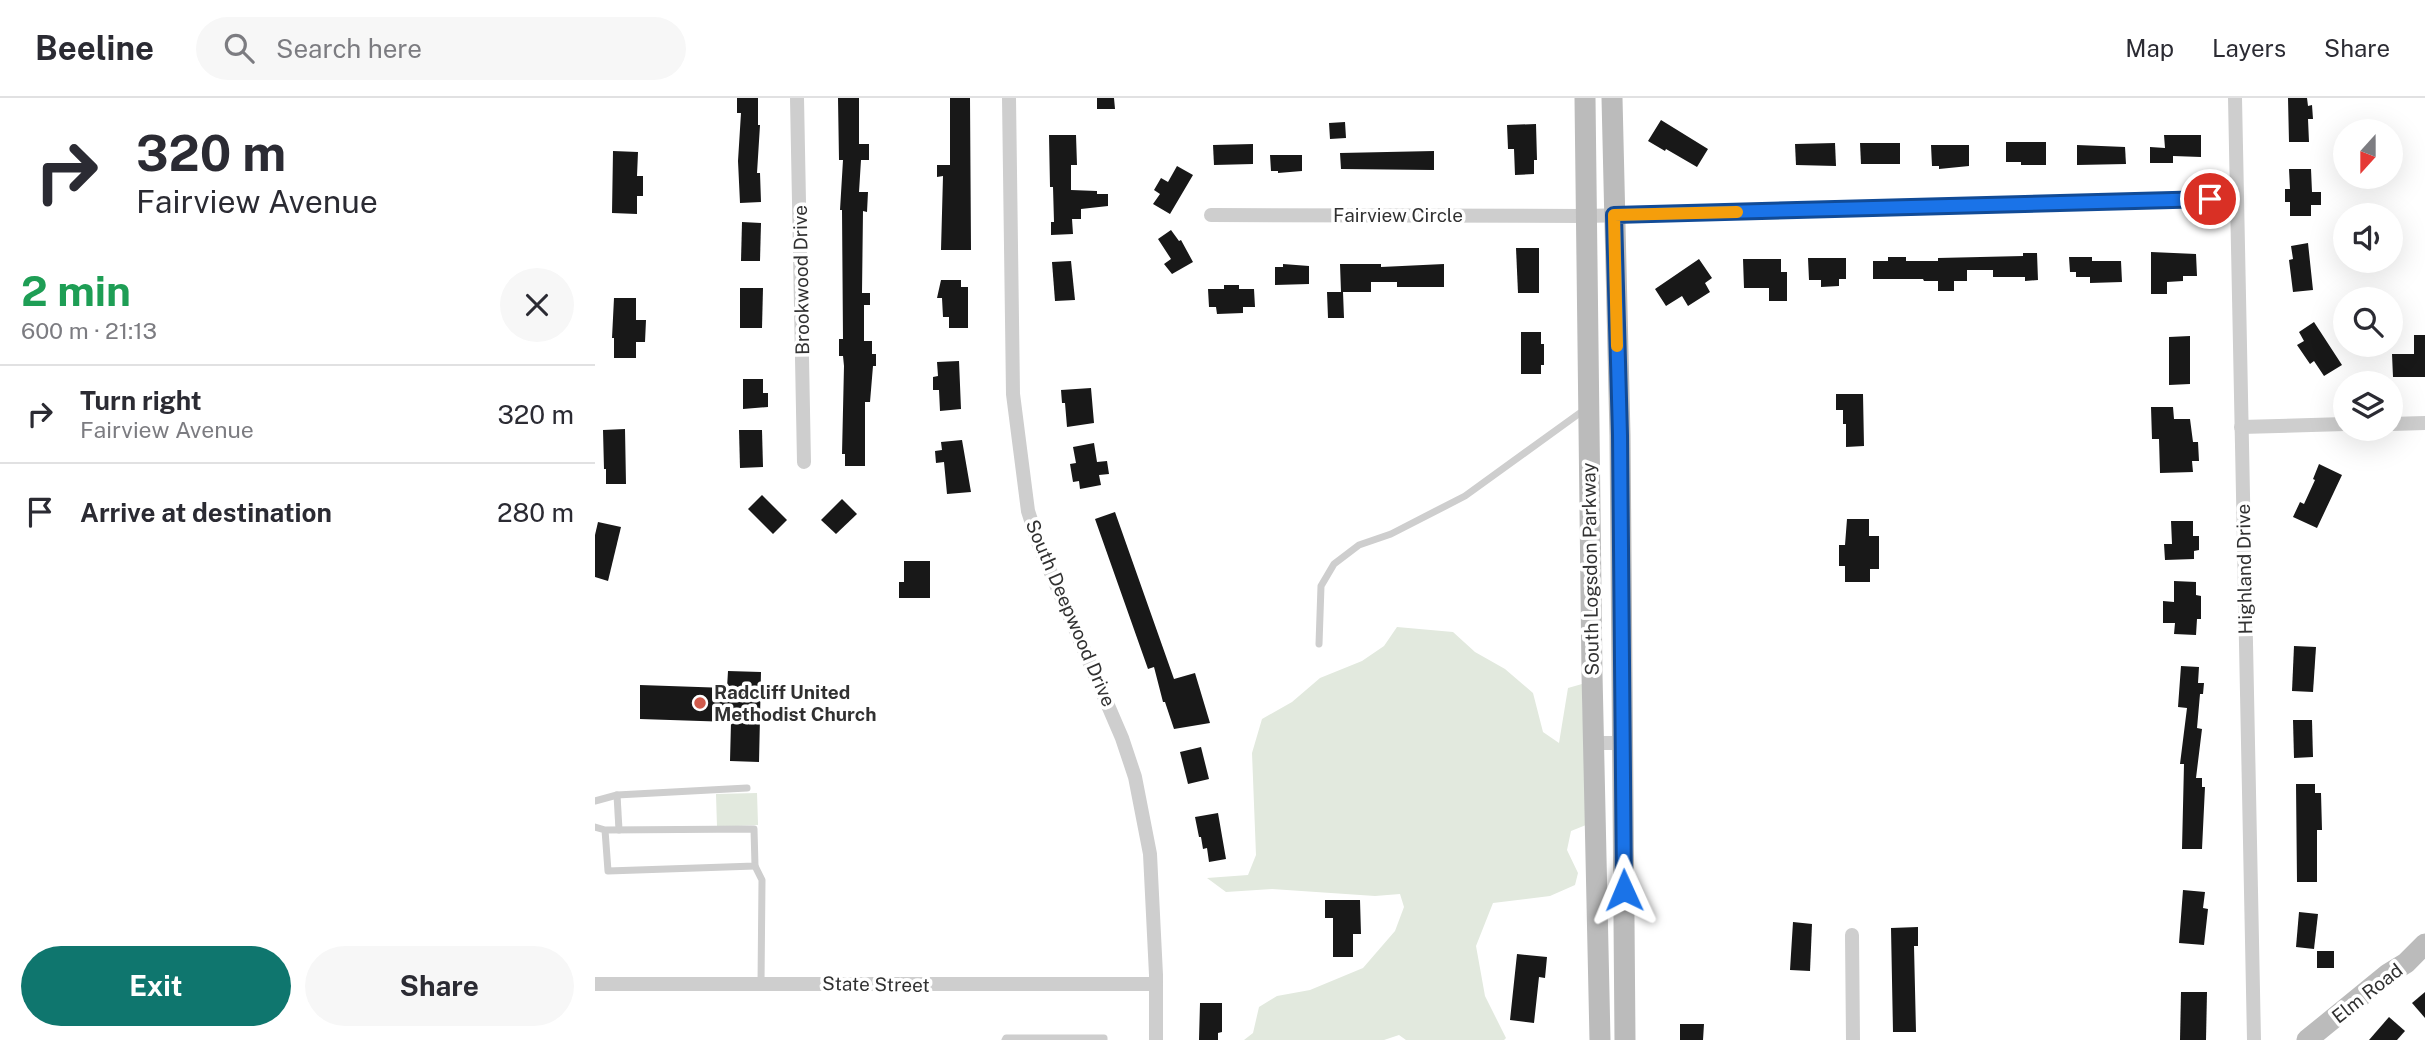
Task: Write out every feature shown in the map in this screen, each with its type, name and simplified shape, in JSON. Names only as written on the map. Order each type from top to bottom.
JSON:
[{"type":"main road","name":"South Logsdon Parkway","points":[[1585,98],[1588,408],[1605,501],[1621,743],[1625,1040]]},
{"type":"main road","name":"South Logsdon Parkway","points":[[1599,1040],[1594,743],[1614,215],[1612,98]]},
{"type":"main road","name":"Elm Road","points":[[2307,1040],[2388,974],[2406,963],[2425,944]]},
{"type":"street","name":"Brookwood Drive","points":[[797,98],[804,462]]},
{"type":"street","name":"South Deepwood Drive","points":[[1009,98],[1013,394],[1028,511],[1039,545],[1122,738],[1135,777],[1150,854],[1156,1040]]},
{"type":"street","name":"Highland Drive","points":[[2235,98],[2254,1040]]},
{"type":"street","name":"Fairview Circle","points":[[1211,215],[1586,216],[2237,199]]},
{"type":"street","points":[[2403,424],[2425,423]]},
{"type":"street","points":[[2241,427],[2333,424]]},
{"type":"street","points":[[1594,743],[1621,743]]},
{"type":"street","points":[[1852,935],[1853,1040]]},
{"type":"street","name":"State Street","points":[[595,984],[1156,984]]},
{"type":"lane","points":[[1319,644],[1321,586],[1334,564],[1359,545],[1391,534],[1465,496],[1588,408]]},
{"type":"lane","points":[[595,802],[617,795],[747,788]]},
{"type":"lane","points":[[617,795],[619,830]]},
{"type":"lane","points":[[595,827],[605,830],[754,829],[755,866],[762,880],[761,983]]},
{"type":"lane","points":[[605,830],[608,871],[755,866]]},
{"type":"lane","points":[[1005,1040],[1104,1040]]},
{"type":"shaded area","points":[[1397,627],[1453,632],[1475,652],[1505,669],[1533,693],[1543,732],[1559,743],[1568,688],[1582,684],[1586,825],[1571,831],[1567,850],[1578,873],[1575,885],[1550,896],[1493,903],[1476,946],[1485,996],[1506,1038],[1504,1040],[1406,1040],[1399,1035],[1384,1040],[1244,1040],[1253,1033],[1259,1007],[1277,996],[1310,990],[1363,968],[1395,931],[1404,907],[1400,894],[1375,896],[1272,889],[1226,892],[1207,878],[1248,875],[1256,855],[1252,753],[1262,719],[1292,702],[1320,678],[1362,661],[1384,646]]},
{"type":"shaded area","points":[[757,793],[758,825],[717,827],[716,794]]},
{"type":"building","points":[[737,98],[758,98],[760,125],[757,173],[760,173],[761,202],[740,203],[738,161],[741,113],[737,113]]},
{"type":"building","points":[[838,98],[859,98],[859,144],[869,144],[869,160],[861,160],[859,192],[868,192],[867,212],[863,211],[862,293],[870,293],[870,305],[864,305],[864,341],[872,341],[876,366],[873,366],[870,402],[865,402],[865,466],[845,466],[845,454],[842,454],[844,366],[843,356],[839,356],[839,339],[843,339],[840,210],[843,160],[839,160]]},
{"type":"building","points":[[950,98],[970,98],[971,250],[941,250],[943,176],[937,177],[937,165],[950,165]]},
{"type":"building","points":[[1097,98],[1114,98],[1115,109],[1097,109]]},
{"type":"building","points":[[2288,98],[2307,98],[2308,106],[2312,105],[2313,119],[2308,119],[2309,142],[2289,142]]},
{"type":"building","points":[[1661,120],[1708,149],[1697,167],[1648,141]]},
{"type":"building","points":[[1345,122],[1346,138],[1330,139],[1329,123]]},
{"type":"building","points":[[1536,124],[1537,160],[1534,160],[1534,174],[1515,175],[1514,149],[1508,149],[1507,125]]},
{"type":"building","points":[[1049,135],[1076,135],[1077,165],[1071,165],[1071,190],[1108,194],[1108,206],[1081,209],[1081,219],[1072,219],[1073,234],[1051,235],[1051,222],[1054,222]]},
{"type":"building","points":[[2164,135],[2201,135],[2201,157],[2173,156],[2173,163],[2150,163],[2150,147],[2165,148]]},
{"type":"building","points":[[2006,142],[2046,142],[2046,165],[2006,162]]},
{"type":"building","points":[[1835,143],[1836,166],[1796,165],[1795,144]]},
{"type":"building","points":[[1860,143],[1900,143],[1900,164],[1861,164]]},
{"type":"building","points":[[1253,144],[1253,164],[1214,165],[1213,145]]},
{"type":"building","points":[[1931,145],[1969,145],[1969,166],[1939,169],[1939,166],[1932,166]]},
{"type":"building","points":[[2077,145],[2125,147],[2126,164],[2077,165]]},
{"type":"building","points":[[613,151],[638,152],[637,176],[643,176],[643,196],[637,196],[637,214],[612,213]]},
{"type":"building","points":[[1434,151],[1434,170],[1341,169],[1340,153]]},
{"type":"building","points":[[1270,155],[1302,155],[1302,171],[1271,171]]},
{"type":"building","points":[[1177,166],[1193,175],[1170,214],[1153,204],[1160,194],[1154,190],[1161,178],[1168,182]]},
{"type":"building","points":[[2289,169],[2311,169],[2312,192],[2321,192],[2321,205],[2311,205],[2311,216],[2290,216],[2290,202],[2285,202],[2285,189],[2290,189]]},
{"type":"building","points":[[742,222],[761,223],[760,261],[741,261]]},
{"type":"building","points":[[1171,230],[1179,241],[1181,240],[1193,262],[1172,274],[1164,264],[1171,259],[1158,239]]},
{"type":"building","points":[[2308,243],[2313,290],[2293,292],[2289,260],[2293,259],[2291,246]]},
{"type":"building","points":[[1516,248],[1539,248],[1539,293],[1518,293]]},
{"type":"building","points":[[2151,252],[2196,254],[2197,276],[2183,276],[2183,281],[2167,282],[2167,294],[2151,294]]},
{"type":"building","points":[[2023,253],[2037,253],[2038,280],[2025,281],[2025,277],[1993,277],[1993,270],[1967,270],[1967,281],[1954,281],[1954,291],[1938,291],[1938,281],[1873,279],[1873,261],[1888,261],[1888,257],[1906,257],[1906,261],[1938,261],[1938,258],[2023,256]]},
{"type":"building","points":[[2069,257],[2092,257],[2092,261],[2121,261],[2122,282],[2090,283],[2090,277],[2076,277],[2076,272],[2070,272]]},
{"type":"building","points":[[1808,258],[1846,258],[1846,279],[1839,279],[1839,286],[1821,287],[1821,280],[1809,280]]},
{"type":"building","points":[[1699,259],[1712,278],[1705,283],[1710,292],[1688,306],[1682,296],[1666,306],[1655,289]]},
{"type":"building","points":[[1743,259],[1781,259],[1781,272],[1787,272],[1787,301],[1769,301],[1769,288],[1744,288]]},
{"type":"building","points":[[1071,261],[1075,300],[1055,301],[1052,262]]},
{"type":"building","points":[[1283,264],[1309,266],[1309,284],[1275,285],[1275,267],[1283,267]]},
{"type":"building","points":[[1340,264],[1381,264],[1381,267],[1444,264],[1444,287],[1397,287],[1397,282],[1371,282],[1371,292],[1343,292],[1344,318],[1328,318],[1327,292],[1341,292]]},
{"type":"building","points":[[941,280],[961,280],[961,287],[968,287],[968,328],[949,328],[949,317],[943,317],[942,298],[937,298]]},
{"type":"building","points":[[1224,285],[1254,289],[1255,307],[1243,307],[1243,313],[1217,314],[1216,307],[1209,307],[1208,289],[1224,289]]},
{"type":"building","points":[[740,288],[763,288],[762,328],[740,328]]},
{"type":"building","points":[[614,298],[636,298],[636,320],[646,320],[645,342],[636,342],[636,358],[614,358]]},
{"type":"building","points":[[2314,322],[2333,351],[2333,357],[2337,357],[2342,365],[2324,376],[2314,361],[2310,364],[2297,345],[2304,341],[2299,332]]},
{"type":"building","points":[[1521,332],[1541,332],[1544,365],[1541,365],[1541,374],[1521,374]]},
{"type":"building","points":[[2414,335],[2425,335],[2425,377],[2403,377],[2403,371],[2393,371],[2392,357],[2414,354]]},
{"type":"building","points":[[2190,336],[2190,384],[2169,385],[2169,337]]},
{"type":"building","points":[[959,361],[961,409],[940,411],[939,390],[933,390],[933,377],[938,376],[937,362]]},
{"type":"building","points":[[743,379],[763,379],[763,393],[768,393],[768,407],[743,409]]},
{"type":"building","points":[[1091,388],[1094,423],[1067,427],[1061,390]]},
{"type":"building","points":[[1836,394],[1863,394],[1864,446],[1846,447],[1846,424],[1843,424],[1843,410],[1836,410]]},
{"type":"building","points":[[2151,407],[2173,407],[2174,419],[2190,419],[2193,442],[2198,442],[2199,461],[2192,461],[2193,472],[2160,473],[2159,439],[2152,439]]},
{"type":"building","points":[[625,429],[626,484],[606,484],[603,430]]},
{"type":"building","points":[[739,430],[762,430],[763,467],[740,468]]},
{"type":"building","points":[[962,440],[971,492],[947,494],[944,462],[936,463],[935,451],[942,450],[941,442]]},
{"type":"building","points":[[1094,443],[1097,462],[1107,461],[1109,474],[1099,475],[1101,485],[1080,489],[1079,481],[1073,482],[1070,464],[1076,463],[1073,447]]},
{"type":"building","points":[[2319,464],[2342,475],[2317,528],[2293,517],[2300,502],[2304,504]]},
{"type":"building","points":[[762,495],[787,520],[773,534],[748,509]]},
{"type":"building","points":[[842,499],[857,514],[836,534],[821,520]]},
{"type":"building","points":[[1115,512],[1174,679],[1195,673],[1210,723],[1174,729],[1163,702],[1154,667],[1148,669],[1095,519]]},
{"type":"building","points":[[1847,519],[1869,519],[1869,536],[1879,536],[1879,569],[1870,569],[1870,582],[1845,582],[1845,566],[1839,566],[1839,545],[1845,545]]},
{"type":"building","points":[[2171,521],[2193,521],[2193,536],[2199,536],[2199,550],[2194,551],[2194,559],[2165,560],[2164,544],[2172,544]]},
{"type":"building","points":[[598,522],[621,527],[608,581],[595,577],[595,535]]},
{"type":"building","points":[[904,561],[930,561],[930,598],[899,598],[899,582],[904,582]]},
{"type":"building","points":[[2174,581],[2196,582],[2196,595],[2201,596],[2201,619],[2197,619],[2196,635],[2174,634],[2175,623],[2163,623],[2163,601],[2174,602]]},
{"type":"building","points":[[2294,646],[2316,647],[2313,692],[2292,691]]},
{"type":"building","points":[[2181,666],[2199,667],[2198,683],[2204,683],[2203,694],[2200,694],[2197,728],[2202,729],[2196,778],[2202,778],[2202,787],[2205,787],[2202,849],[2182,849],[2184,764],[2180,764],[2187,708],[2178,707]]},
{"type":"building","name":"Radcliff United Methodist Church","points":[[728,671],[761,672],[759,762],[730,761],[731,722],[640,719],[640,685],[727,688]]},
{"type":"building","points":[[2293,720],[2312,720],[2313,757],[2294,758]]},
{"type":"building","points":[[1201,747],[1209,779],[1188,784],[1180,752]]},
{"type":"building","points":[[2296,784],[2315,784],[2315,793],[2321,793],[2322,830],[2317,830],[2317,882],[2297,882]]},
{"type":"building","points":[[1218,813],[1226,859],[1209,862],[1207,848],[1203,849],[1195,817]]},
{"type":"building","points":[[2183,890],[2205,892],[2203,908],[2208,909],[2204,945],[2179,943]]},
{"type":"building","points":[[1325,900],[1360,900],[1361,934],[1353,934],[1353,957],[1333,957],[1333,918],[1325,918]]},
{"type":"building","points":[[2299,912],[2318,914],[2314,949],[2296,947]]},
{"type":"building","points":[[1793,922],[1812,924],[1810,971],[1790,970]]},
{"type":"building","points":[[1918,927],[1918,946],[1914,946],[1916,1032],[1893,1032],[1891,928]]},
{"type":"building","points":[[2317,951],[2334,951],[2334,968],[2317,968]]},
{"type":"building","points":[[1517,954],[1547,957],[1545,978],[1539,977],[1534,1023],[1510,1020]]},
{"type":"building","points":[[2181,992],[2207,992],[2206,1040],[2180,1040]]},
{"type":"building","points":[[2425,992],[2425,1018],[2412,1003]]},
{"type":"building","points":[[1200,1003],[1222,1003],[1222,1032],[1218,1033],[1218,1040],[1199,1040]]},
{"type":"building","points":[[2389,1017],[2405,1031],[2397,1040],[2369,1040]]},
{"type":"building","points":[[1680,1024],[1704,1024],[1703,1040],[1680,1040]]},
{"type":"slow traffic","points":[[1617,346],[1614,215],[1737,212]]},
{"type":"place","name":"Radcliff United Methodist Church","points":[[700,703]]},
{"type":"route","points":[[1624,890],[1620,435],[1614,215],[2210,199]]}]
